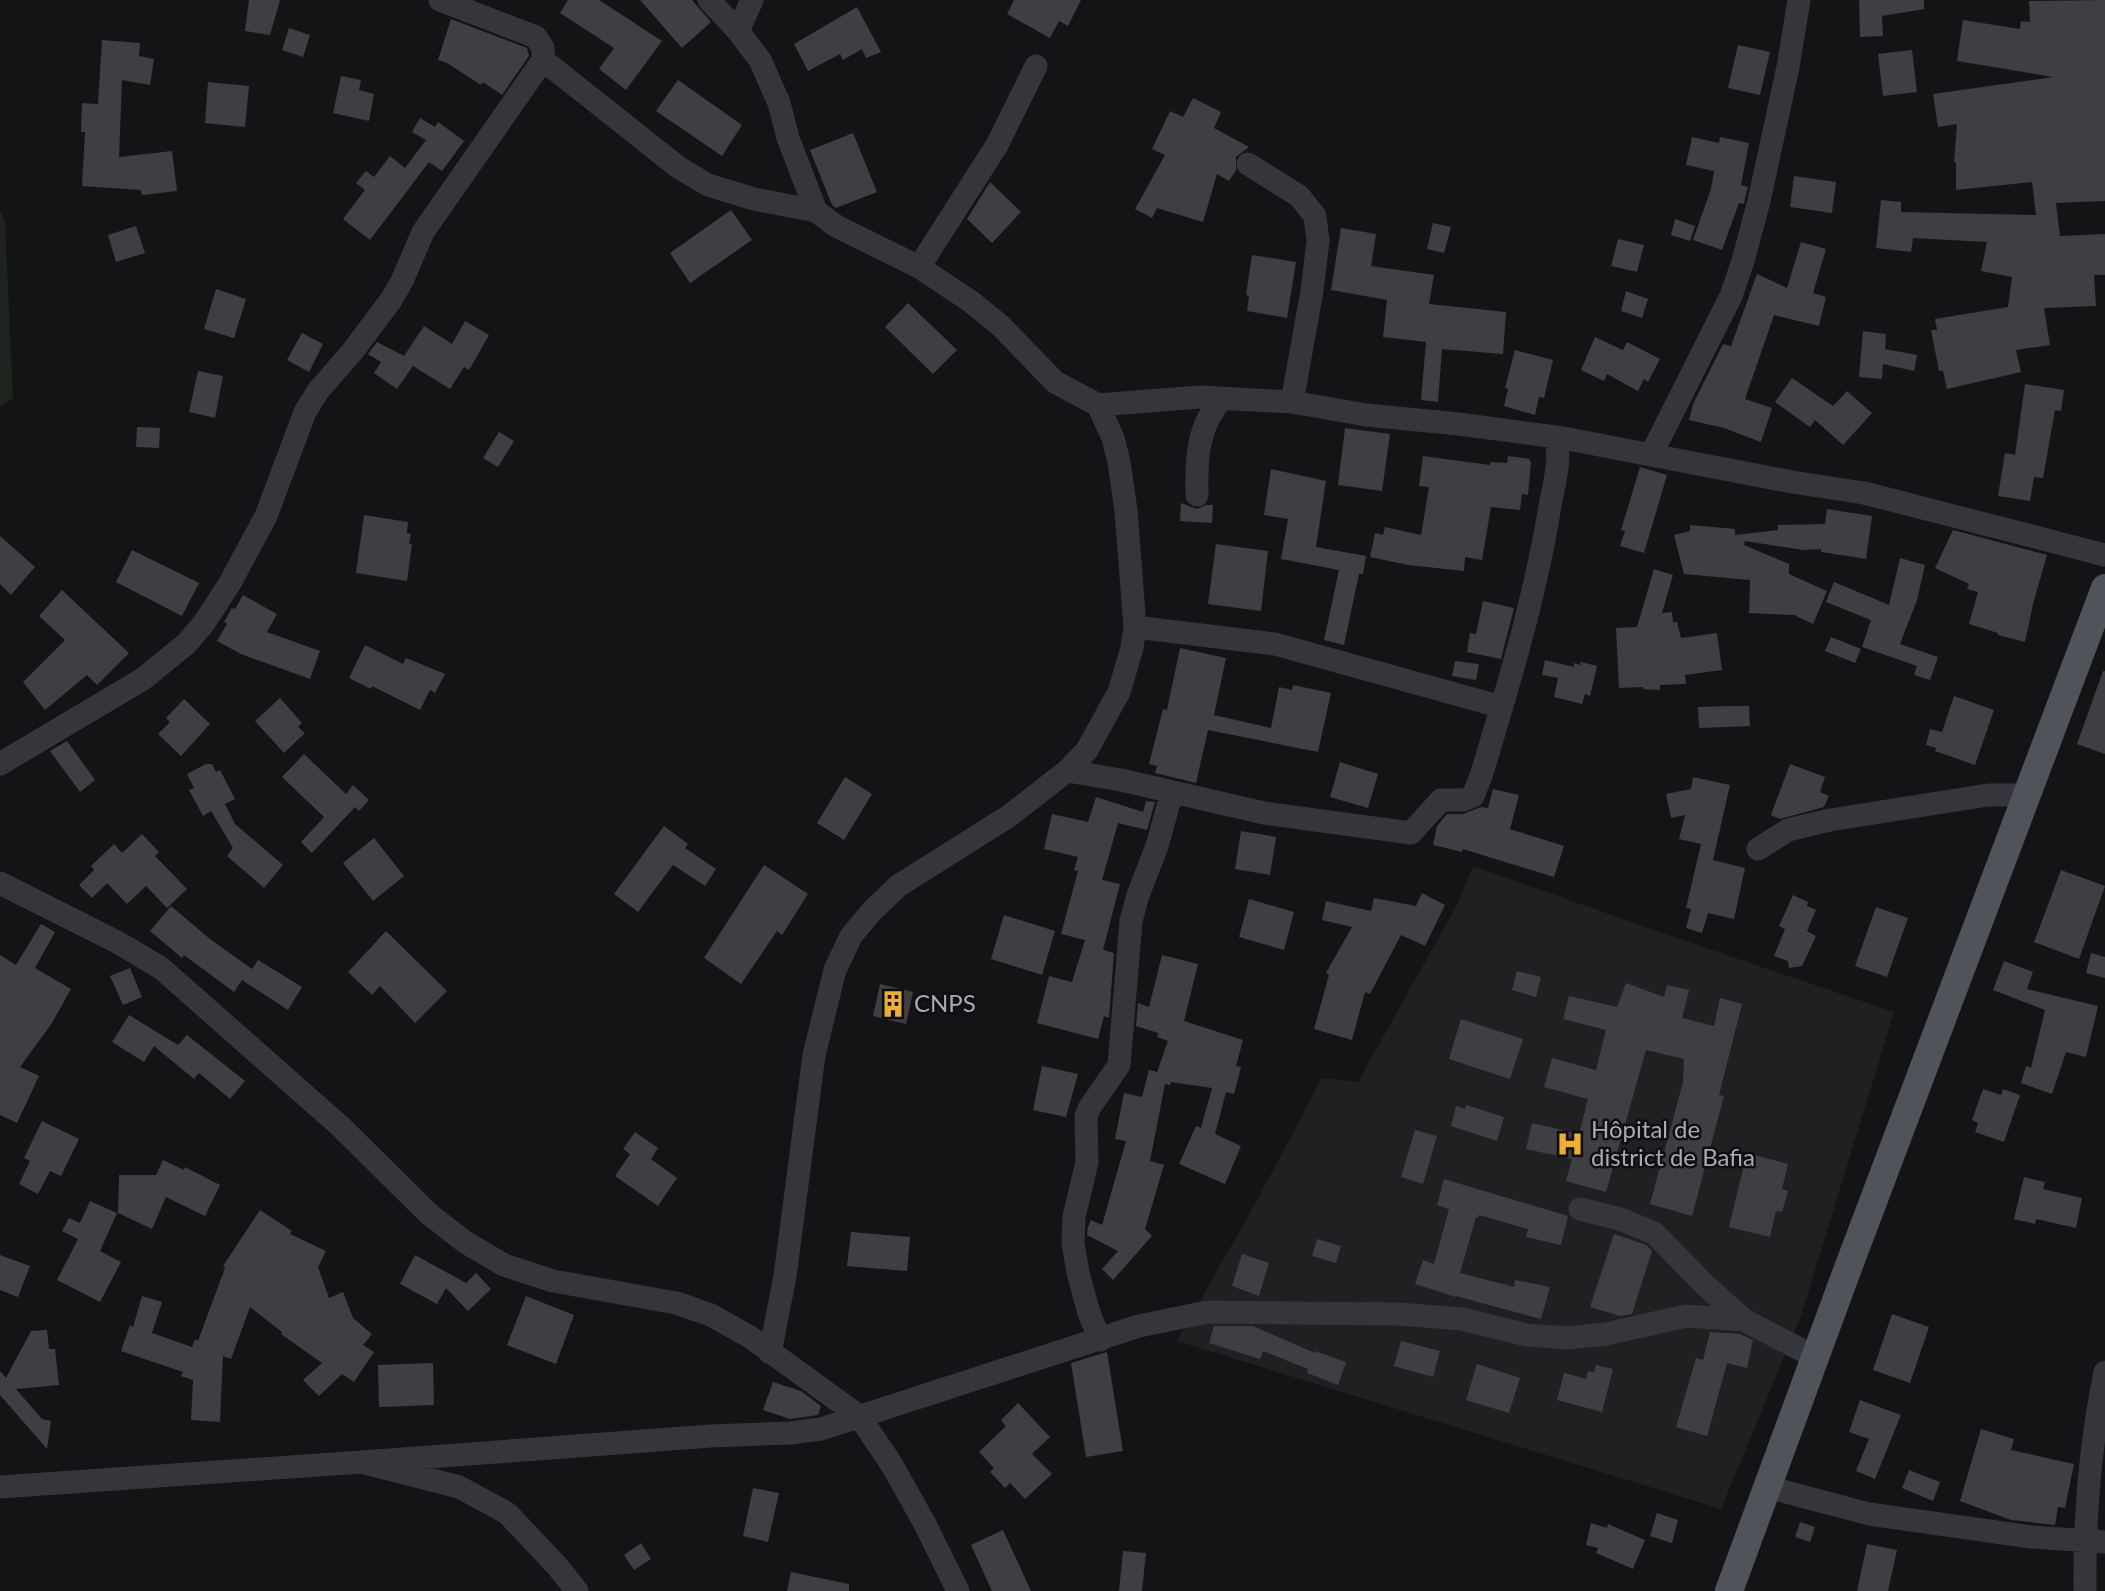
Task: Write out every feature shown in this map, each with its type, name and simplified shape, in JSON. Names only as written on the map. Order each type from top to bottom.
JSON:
[{"type":"main road","points":[[1730,1591],[1815,1357],[2105,588]]},
{"type":"street","points":[[0,764],[143,679],[186,644],[204,623],[230,583],[266,516],[305,412],[318,391],[352,352],[391,300],[424,232],[543,60],[543,48],[536,37],[440,0]]},
{"type":"street","points":[[709,0],[760,60],[779,103],[788,138],[816,211]]},
{"type":"street","points":[[738,31],[752,0]]},
{"type":"street","points":[[1651,455],[1731,296],[1743,261],[1788,67],[1799,0]]},
{"type":"street","points":[[543,60],[678,166],[708,185],[754,199],[816,211],[836,226],[919,267],[970,300],[1001,326],[1055,382],[1098,405],[1159,399],[1223,398],[1292,402],[1366,415],[1555,437],[1791,482],[1864,493],[2105,555]]},
{"type":"street","points":[[919,267],[997,145],[1036,66]]},
{"type":"street","points":[[1248,164],[1299,196],[1315,216],[1318,241],[1312,291],[1292,402]]},
{"type":"street","points":[[1197,495],[1196,463],[1202,430],[1213,408],[1223,398]]},
{"type":"street","points":[[770,1353],[785,1276],[814,1055],[835,970],[851,936],[898,886],[1009,816],[1068,771],[1087,750],[1119,692],[1132,648],[1135,627],[1126,511],[1119,462],[1113,438],[1098,405]]},
{"type":"street","points":[[1068,771],[1264,813],[1411,833],[1441,800],[1464,800],[1473,796],[1482,776],[1529,610],[1546,534],[1557,460],[1558,447],[1555,437]]},
{"type":"street","points":[[1135,627],[1275,644],[1502,707]]},
{"type":"street","points":[[1100,1340],[1077,1273],[1073,1243],[1074,1217],[1087,1162],[1087,1116],[1090,1107],[1119,1065],[1130,921],[1157,846],[1172,792]]},
{"type":"street","points":[[1758,849],[1788,830],[1808,824],[1988,795],[2028,795]]},
{"type":"street","points":[[2,888],[117,942],[161,968],[340,1126],[429,1214],[465,1242],[504,1265],[553,1281],[676,1303],[710,1315],[750,1337],[859,1416],[899,1477],[958,1591]]},
{"type":"street","points":[[1580,1209],[1620,1219],[1654,1233],[1744,1320],[1815,1357]]},
{"type":"street","points":[[0,1487],[821,1429],[1139,1326],[1207,1312],[1398,1314],[1462,1319],[1527,1335],[1567,1338],[1606,1334],[1686,1317],[1744,1320]]},
{"type":"street","points":[[2085,1591],[2095,1542],[2088,1476],[2095,1419],[2105,1372]]},
{"type":"street","points":[[362,1462],[459,1487],[508,1513],[577,1591]]},
{"type":"street","points":[[1767,1487],[1869,1514],[2095,1542]]},
{"type":"shaded area","points":[[0,211],[5,221],[13,398],[0,407]]},
{"type":"shaded area","name":"Hôpital de district de Bafia","points":[[1473,866],[1894,1012],[1801,1316],[1721,1509],[1177,1341],[1254,1206],[1322,1078],[1358,1082],[1458,903]]},
{"type":"building","points":[[249,0],[280,0],[270,35],[245,31]]},
{"type":"building","points":[[568,0],[599,0],[662,41],[626,90],[599,69],[614,48],[560,13]]},
{"type":"building","points":[[640,0],[692,0],[711,22],[682,48]]},
{"type":"building","points":[[1014,0],[1081,0],[1068,26],[1059,21],[1050,38],[1007,14]]},
{"type":"building","points":[[1859,0],[1924,0],[1924,9],[1882,16],[1883,36],[1860,37]]},
{"type":"building","points":[[2105,0],[2105,201],[2056,203],[2060,236],[2105,234],[2105,275],[2094,275],[2096,306],[2044,308],[2050,345],[2016,350],[2021,372],[1947,389],[1943,371],[1939,371],[1931,330],[1937,330],[1935,319],[2008,307],[2012,277],[1981,271],[1987,242],[1913,238],[1911,252],[1876,248],[1881,200],[1901,202],[1901,212],[2036,215],[2032,182],[1956,190],[1954,162],[1957,124],[1938,127],[1933,94],[2053,77],[1957,61],[1963,20],[2020,29],[2021,21],[2030,22],[2029,1]]},
{"type":"building","points":[[857,7],[881,52],[866,58],[862,49],[843,60],[840,54],[808,71],[794,44]]},
{"type":"building","points":[[451,19],[527,48],[529,56],[502,95],[483,82],[481,85],[438,60]]},
{"type":"building","points":[[289,28],[310,35],[303,57],[282,50]]},
{"type":"building","points":[[102,40],[140,43],[139,56],[154,59],[150,85],[122,80],[119,157],[172,151],[177,191],[142,195],[141,190],[82,186],[85,132],[81,132],[82,103],[98,104]]},
{"type":"building","points":[[1738,45],[1770,52],[1760,95],[1728,88]]},
{"type":"building","points":[[1912,50],[1917,92],[1883,96],[1878,54]]},
{"type":"building","points":[[341,76],[361,80],[359,90],[374,94],[369,121],[333,113]]},
{"type":"building","points":[[678,80],[742,125],[722,156],[656,111]]},
{"type":"building","points":[[208,82],[249,86],[245,127],[205,123]]},
{"type":"building","points":[[1193,98],[1221,112],[1214,128],[1249,147],[1236,157],[1236,170],[1229,181],[1217,174],[1203,222],[1157,208],[1152,218],[1135,209],[1165,155],[1152,149],[1170,111],[1183,117]]},
{"type":"building","points":[[420,118],[435,127],[438,122],[464,141],[442,171],[429,162],[370,240],[343,219],[365,190],[356,183],[366,171],[374,177],[390,156],[405,168],[426,140],[412,132]]},
{"type":"building","points":[[853,133],[877,192],[836,208],[832,205],[810,150]]},
{"type":"building","points":[[1692,137],[1719,143],[1720,137],[1749,143],[1741,185],[1748,187],[1744,204],[1739,203],[1722,250],[1693,240],[1711,189],[1714,171],[1686,165]]},
{"type":"building","points":[[1794,176],[1836,182],[1832,213],[1790,207]]},
{"type":"building","points":[[990,182],[1021,212],[992,243],[967,219]]},
{"type":"building","points":[[731,210],[752,240],[690,283],[670,253]]},
{"type":"building","points":[[1675,219],[1695,226],[1690,241],[1671,235]]},
{"type":"building","points":[[1433,223],[1451,227],[1444,253],[1427,249]]},
{"type":"building","points":[[136,226],[145,253],[116,262],[108,235]]},
{"type":"building","points":[[1341,228],[1376,234],[1371,266],[1434,275],[1429,304],[1506,312],[1503,354],[1442,349],[1438,402],[1421,400],[1426,342],[1383,337],[1387,300],[1331,290]]},
{"type":"building","points":[[1618,239],[1644,245],[1637,272],[1611,266]]},
{"type":"building","points":[[1801,242],[1826,249],[1813,293],[1826,297],[1819,326],[1774,315],[1745,399],[1772,408],[1761,442],[1724,428],[1689,420],[1693,404],[1723,344],[1731,346],[1757,274],[1787,288]]},
{"type":"building","points":[[1252,255],[1296,262],[1287,318],[1247,311],[1249,296],[1246,295]]},
{"type":"building","points":[[216,289],[246,299],[234,338],[204,329]]},
{"type":"building","points":[[1626,291],[1648,299],[1642,318],[1621,311]]},
{"type":"building","points":[[908,303],[957,350],[933,374],[885,327]]},
{"type":"building","points":[[465,321],[489,335],[469,370],[464,367],[450,389],[413,366],[397,389],[374,373],[381,362],[368,354],[377,342],[404,356],[424,326],[452,344]]},
{"type":"building","points":[[1863,331],[1886,334],[1885,349],[1917,355],[1914,371],[1883,364],[1882,379],[1859,377]]},
{"type":"building","points":[[302,333],[323,344],[309,372],[287,360]]},
{"type":"building","points":[[1595,337],[1623,350],[1627,342],[1660,359],[1648,382],[1644,379],[1638,391],[1607,374],[1604,381],[1581,370]]},
{"type":"building","points":[[1515,350],[1553,360],[1544,398],[1539,397],[1535,415],[1504,406],[1508,389],[1505,388]]},
{"type":"building","points":[[198,371],[223,376],[215,418],[189,412]]},
{"type":"building","points":[[1792,378],[1833,406],[1847,391],[1872,413],[1843,445],[1815,420],[1810,427],[1775,402]]},
{"type":"building","points":[[2025,384],[2064,390],[2061,411],[2055,410],[2043,478],[2034,477],[2030,501],[1998,496],[2005,453],[2015,455]]},
{"type":"building","points":[[137,427],[160,428],[159,448],[136,447]]},
{"type":"building","points":[[1345,428],[1390,434],[1382,491],[1338,485]]},
{"type":"building","points":[[499,432],[514,441],[498,467],[483,458]]},
{"type":"building","points":[[1423,456],[1490,465],[1491,462],[1507,463],[1508,456],[1529,459],[1531,462],[1528,495],[1522,494],[1520,510],[1491,507],[1482,560],[1465,557],[1464,571],[1408,565],[1370,557],[1375,533],[1383,535],[1385,527],[1421,535],[1429,487],[1419,486]]},
{"type":"building","points":[[1640,467],[1667,475],[1644,553],[1620,546],[1625,531],[1621,530]]},
{"type":"building","points":[[1271,469],[1326,481],[1316,547],[1366,556],[1363,574],[1359,574],[1344,645],[1324,640],[1339,570],[1281,559],[1288,519],[1264,515]]},
{"type":"building","points":[[1181,503],[1197,509],[1213,505],[1212,523],[1180,521]]},
{"type":"building","points":[[1827,509],[1872,516],[1866,559],[1821,552],[1821,549],[1803,550],[1745,541],[1744,545],[1789,564],[1789,574],[1827,591],[1813,624],[1794,615],[1749,613],[1750,580],[1684,574],[1674,535],[1690,531],[1690,525],[1735,529],[1735,535],[1778,530],[1778,525],[1825,524]]},
{"type":"building","points":[[364,515],[408,522],[407,533],[411,534],[409,544],[412,544],[407,581],[356,573]]},
{"type":"building","points":[[1953,530],[2047,555],[2025,642],[1969,624],[1978,592],[1967,589],[1969,584],[1935,568]]},
{"type":"building","points":[[0,536],[35,567],[11,595],[0,584]]},
{"type":"building","points":[[1216,544],[1268,551],[1261,611],[1208,604]]},
{"type":"building","points":[[132,550],[199,583],[182,616],[116,582]]},
{"type":"building","points":[[1900,558],[1925,565],[1917,600],[1900,644],[1938,657],[1930,680],[1914,675],[1917,666],[1862,647],[1871,620],[1826,602],[1834,582],[1889,605]]},
{"type":"building","points":[[1654,569],[1673,575],[1662,613],[1672,612],[1673,622],[1677,622],[1681,638],[1717,633],[1722,670],[1685,675],[1686,684],[1660,685],[1660,690],[1643,687],[1619,688],[1616,628],[1637,627]]},
{"type":"building","points":[[62,590],[129,653],[97,685],[87,675],[45,710],[23,682],[65,640],[39,616]]},
{"type":"building","points":[[243,595],[277,614],[267,632],[320,651],[310,679],[241,654],[217,641],[227,624],[224,622]]},
{"type":"building","points":[[1483,601],[1514,608],[1501,659],[1467,652],[1470,633],[1476,634]]},
{"type":"building","points":[[1831,637],[1861,649],[1855,663],[1825,651]]},
{"type":"building","points":[[365,645],[403,664],[406,658],[445,674],[435,693],[430,690],[420,710],[372,686],[371,689],[349,678]]},
{"type":"building","points":[[1180,648],[1226,658],[1214,715],[1271,728],[1279,687],[1292,690],[1293,685],[1331,693],[1318,752],[1208,730],[1196,783],[1155,773],[1157,766],[1149,764],[1163,709],[1167,710]]},
{"type":"building","points":[[1545,660],[1574,667],[1574,663],[1580,665],[1581,662],[1597,666],[1590,696],[1585,694],[1582,704],[1554,697],[1558,678],[1542,675]]},
{"type":"building","points":[[1455,661],[1479,664],[1476,680],[1452,676]]},
{"type":"building","points":[[2105,671],[2105,754],[2077,744]]},
{"type":"building","points":[[1954,696],[1994,710],[1975,765],[1935,751],[1936,748],[1926,745],[1930,729],[1942,732]]},
{"type":"building","points":[[280,698],[302,723],[298,727],[305,733],[284,753],[255,721]]},
{"type":"building","points":[[184,699],[210,724],[181,756],[158,734],[170,722],[166,718]]},
{"type":"building","points":[[1749,706],[1750,726],[1699,728],[1698,707]]},
{"type":"building","points":[[67,741],[95,780],[80,792],[50,751]]},
{"type":"building","points":[[304,754],[346,794],[353,785],[369,800],[359,811],[355,807],[312,853],[301,842],[324,817],[282,777]]},
{"type":"building","points":[[1340,762],[1378,774],[1368,808],[1330,797]]},
{"type":"building","points":[[206,764],[212,764],[216,772],[220,770],[235,799],[225,804],[235,824],[283,865],[264,888],[227,856],[233,848],[211,811],[203,816],[189,790],[194,788],[187,774]]},
{"type":"building","points":[[1790,764],[1825,777],[1820,792],[1829,796],[1824,807],[1780,819],[1771,815]]},
{"type":"building","points":[[845,777],[872,794],[844,840],[817,823]]},
{"type":"building","points":[[1693,777],[1730,785],[1713,860],[1745,868],[1734,919],[1708,913],[1702,933],[1686,928],[1691,909],[1686,908],[1701,844],[1679,839],[1685,815],[1671,818],[1666,794],[1691,789]]},
{"type":"building","points":[[1493,789],[1519,795],[1510,829],[1564,846],[1554,877],[1463,849],[1462,852],[1433,845],[1437,826],[1447,814],[1463,814],[1481,807],[1488,808]]},
{"type":"building","points":[[1096,797],[1143,812],[1146,801],[1155,802],[1147,830],[1118,823],[1102,880],[1120,884],[1103,950],[1114,953],[1109,1018],[1104,1016],[1098,1039],[1037,1023],[1049,976],[1072,982],[1085,940],[1061,934],[1078,871],[1074,870],[1078,857],[1044,849],[1052,814],[1088,822]]},
{"type":"building","points":[[664,826],[688,844],[685,848],[716,869],[705,886],[673,865],[638,912],[614,894]]},
{"type":"building","points":[[1241,831],[1276,837],[1270,875],[1235,869]]},
{"type":"building","points":[[142,834],[159,852],[155,856],[187,889],[167,908],[146,886],[127,904],[107,883],[92,898],[79,885],[94,870],[91,866],[114,844],[122,853]]},
{"type":"building","points":[[374,838],[404,876],[373,901],[343,863]]},
{"type":"building","points":[[764,865],[808,894],[782,935],[777,931],[741,984],[704,958]]},
{"type":"building","points":[[2061,870],[2105,886],[2079,959],[2034,942]]},
{"type":"building","points":[[1422,893],[1445,905],[1425,946],[1401,935],[1370,994],[1365,992],[1352,1040],[1314,1029],[1329,975],[1326,973],[1352,927],[1322,920],[1326,901],[1371,911],[1374,898],[1416,906]]},
{"type":"building","points":[[1793,895],[1808,902],[1807,906],[1816,910],[1807,931],[1816,936],[1802,966],[1789,968],[1788,961],[1774,956],[1785,929],[1779,926]]},
{"type":"building","points":[[1249,899],[1294,912],[1284,950],[1239,937]]},
{"type":"building","points":[[171,906],[210,939],[252,969],[258,960],[302,987],[288,1010],[242,980],[234,992],[184,955],[182,958],[150,931]]},
{"type":"building","points":[[1876,907],[1908,918],[1887,977],[1855,966]]},
{"type":"building","points":[[1004,915],[1055,931],[1042,975],[991,959]]},
{"type":"building","points":[[41,924],[55,932],[35,968],[71,989],[52,1023],[20,1067],[39,1076],[17,1123],[0,1115],[0,955],[16,965]]},
{"type":"building","points":[[386,931],[447,991],[415,1023],[380,986],[372,995],[348,972]]},
{"type":"building","points":[[2091,953],[2105,957],[2105,978],[2086,973]]},
{"type":"building","points":[[1162,955],[1198,964],[1184,1021],[1243,1040],[1236,1066],[1241,1067],[1234,1094],[1226,1092],[1215,1134],[1241,1146],[1225,1184],[1179,1164],[1196,1126],[1201,1128],[1212,1088],[1171,1082],[1170,1085],[1165,1084],[1150,1161],[1164,1165],[1145,1229],[1152,1236],[1113,1280],[1102,1269],[1118,1251],[1087,1235],[1088,1227],[1091,1220],[1102,1225],[1126,1141],[1115,1139],[1124,1093],[1142,1097],[1149,1070],[1157,1072],[1168,1041],[1157,1037],[1158,1033],[1136,1026],[1138,1003],[1149,1007]]},
{"type":"building","points":[[2004,961],[2033,972],[2027,989],[2098,1006],[2086,1057],[2066,1052],[2052,1094],[2021,1083],[2026,1066],[2031,1068],[2045,1010],[1993,990]]},
{"type":"building","points":[[130,968],[142,997],[123,1005],[110,976]]},
{"type":"building","points":[[1517,971],[1541,977],[1536,997],[1512,990]]},
{"type":"building","points":[[1626,983],[1664,997],[1667,985],[1689,990],[1682,1018],[1714,1026],[1720,998],[1742,1004],[1719,1095],[1724,1096],[1692,1216],[1650,1204],[1683,1082],[1684,1059],[1646,1050],[1606,1192],[1566,1181],[1572,1159],[1526,1149],[1532,1123],[1579,1134],[1588,1099],[1544,1087],[1552,1058],[1596,1070],[1606,1030],[1563,1019],[1569,996],[1617,1007]]},
{"type":"building","name":"CNPS","points":[[880,984],[913,992],[906,1024],[873,1016]]},
{"type":"building","points":[[129,1015],[178,1045],[187,1035],[245,1081],[230,1099],[199,1073],[194,1079],[154,1046],[144,1062],[112,1042]]},
{"type":"building","points":[[1461,1019],[1523,1039],[1510,1079],[1449,1059]]},
{"type":"building","points":[[1042,1066],[1078,1074],[1066,1117],[1033,1110]]},
{"type":"building","points":[[1983,1089],[2001,1095],[2003,1089],[2020,1095],[2004,1142],[1975,1132],[1978,1123],[1972,1120]]},
{"type":"building","points":[[1466,1105],[1504,1117],[1497,1141],[1451,1126],[1456,1106],[1465,1109]]},
{"type":"building","points":[[42,1121],[79,1139],[61,1176],[50,1171],[38,1194],[19,1184],[30,1161],[24,1158]]},
{"type":"building","points":[[1415,1130],[1437,1136],[1423,1184],[1401,1177]]},
{"type":"building","points":[[635,1132],[658,1148],[651,1159],[677,1178],[658,1206],[615,1176],[630,1154],[623,1149]]},
{"type":"building","points":[[1747,1153],[1788,1164],[1782,1189],[1788,1191],[1782,1212],[1776,1211],[1770,1237],[1729,1227]]},
{"type":"building","points":[[163,1160],[184,1170],[185,1167],[220,1185],[205,1216],[166,1197],[152,1229],[118,1213],[119,1175],[156,1175]]},
{"type":"building","points":[[2024,1177],[2045,1182],[2043,1189],[2082,1198],[2076,1228],[2036,1219],[2035,1224],[2014,1219]]},
{"type":"building","points":[[1444,1179],[1568,1216],[1561,1245],[1526,1237],[1528,1229],[1479,1215],[1476,1217],[1460,1273],[1514,1287],[1515,1280],[1550,1287],[1541,1319],[1415,1284],[1423,1260],[1434,1264],[1449,1209],[1437,1205]]},
{"type":"building","points":[[90,1201],[117,1213],[100,1251],[121,1262],[100,1302],[57,1280],[78,1239],[62,1231],[69,1218],[80,1223]]},
{"type":"building","points":[[260,1210],[292,1231],[290,1234],[326,1251],[318,1267],[329,1298],[343,1292],[353,1318],[372,1334],[363,1345],[374,1352],[354,1382],[342,1374],[319,1396],[303,1380],[322,1363],[281,1334],[282,1332],[250,1307],[231,1359],[223,1356],[220,1422],[191,1420],[193,1380],[181,1376],[183,1372],[121,1351],[130,1325],[133,1327],[142,1296],[162,1302],[152,1333],[192,1347],[195,1339],[198,1341],[225,1268],[223,1266]]},
{"type":"building","points":[[851,1232],[910,1237],[907,1271],[847,1266]]},
{"type":"building","points":[[1614,1234],[1646,1245],[1652,1251],[1632,1314],[1620,1316],[1590,1307]]},
{"type":"building","points":[[1317,1239],[1341,1246],[1336,1263],[1312,1256]]},
{"type":"building","points":[[1242,1254],[1269,1263],[1259,1296],[1232,1286]]},
{"type":"building","points":[[0,1255],[30,1266],[18,1297],[0,1290]]},
{"type":"building","points":[[415,1255],[466,1283],[476,1273],[491,1289],[468,1311],[446,1288],[437,1304],[400,1284]]},
{"type":"building","points":[[526,1296],[574,1315],[556,1364],[507,1345]]},
{"type":"building","points":[[1892,1314],[1929,1327],[1910,1383],[1873,1370]]},
{"type":"building","points":[[1214,1326],[1253,1326],[1315,1353],[1346,1362],[1338,1385],[1307,1373],[1308,1369],[1263,1351],[1260,1359],[1209,1343]]},
{"type":"building","points":[[47,1330],[49,1349],[55,1349],[59,1385],[16,1389],[42,1419],[51,1421],[47,1449],[0,1395],[0,1371],[6,1378],[31,1331]]},
{"type":"building","points":[[1710,1332],[1740,1334],[1753,1340],[1747,1368],[1727,1363],[1707,1436],[1676,1427],[1696,1358],[1703,1360]]},
{"type":"building","points":[[1401,1341],[1440,1351],[1433,1377],[1394,1366]]},
{"type":"building","points":[[1107,1352],[1123,1451],[1086,1457],[1071,1363]]},
{"type":"building","points":[[433,1363],[434,1405],[379,1407],[378,1365]]},
{"type":"building","points":[[1477,1364],[1520,1378],[1509,1413],[1466,1400]]},
{"type":"building","points":[[1596,1365],[1613,1369],[1602,1412],[1557,1400],[1564,1373],[1586,1379],[1588,1371],[1594,1372]]},
{"type":"building","points":[[773,1382],[801,1391],[821,1406],[818,1415],[790,1419],[763,1410]]},
{"type":"building","points":[[1860,1400],[1901,1415],[1875,1479],[1856,1471],[1869,1439],[1849,1432]]},
{"type":"building","points":[[1018,1403],[1050,1437],[1032,1454],[1052,1474],[1025,1499],[1010,1483],[1005,1488],[990,1472],[994,1468],[979,1452],[1006,1426],[1001,1420]]},
{"type":"building","points":[[1981,1429],[2014,1439],[2011,1450],[2074,1464],[2065,1508],[2058,1507],[2055,1525],[2011,1520],[1960,1501]]},
{"type":"building","points":[[1909,1470],[1940,1482],[1933,1501],[1902,1488]]},
{"type":"building","points":[[753,1488],[779,1493],[768,1542],[743,1536]]},
{"type":"building","points":[[1657,1513],[1678,1520],[1672,1543],[1650,1536]]},
{"type":"building","points":[[1800,1522],[1815,1527],[1810,1542],[1795,1537]]},
{"type":"building","points":[[1591,1523],[1607,1528],[1608,1524],[1645,1540],[1633,1569],[1596,1553],[1598,1548],[1586,1545]]},
{"type":"building","points":[[1003,1530],[1031,1591],[992,1591],[971,1545]]},
{"type":"building","points":[[641,1543],[651,1559],[634,1570],[624,1555]]},
{"type":"building","points":[[1867,1544],[1897,1550],[1888,1591],[1857,1591]]},
{"type":"building","points":[[1123,1551],[1146,1553],[1142,1591],[1119,1591]]},
{"type":"building","points":[[791,1572],[849,1584],[849,1591],[787,1591]]},
{"type":"place","name":"CNPS","points":[[893,1004]]},
{"type":"place","name":"Hôpital de district de Bafia","points":[[1570,1144]]}]
